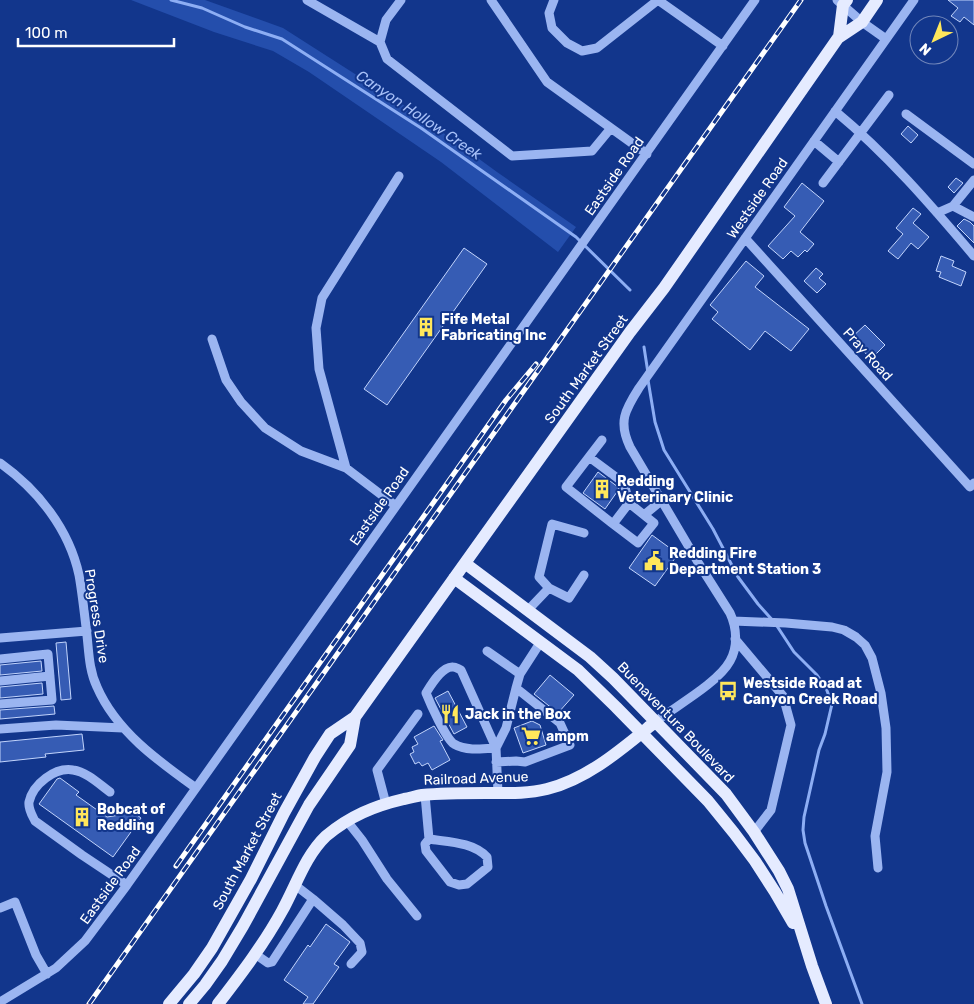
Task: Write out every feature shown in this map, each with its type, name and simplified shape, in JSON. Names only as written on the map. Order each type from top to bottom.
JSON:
[{"type":"main road","name":"South Market Street","points":[[169,1004],[194,974],[212,948],[251,878],[288,805],[330,734],[355,717],[630,332],[664,288],[839,37],[862,22],[877,0]]},
{"type":"main road","name":"South Market Street","points":[[839,37],[842,2]]},
{"type":"main road","name":"Buenaventura Boulevard","points":[[466,564],[590,657],[613,678],[726,794],[754,832],[788,889],[826,1004]]},
{"type":"main road","name":"Buenaventura Boulevard","points":[[454,578],[578,670],[708,801],[734,833],[775,892],[806,947]]},
{"type":"main road","name":"South Market Street","points":[[189,1004],[222,961],[297,825],[350,745],[355,717]]},
{"type":"main road","name":"Railroad Avenue","points":[[218,1004],[255,954],[282,911],[310,856],[320,842],[347,821],[368,809],[425,795],[536,791],[564,783],[593,768],[622,749],[655,722]]},
{"type":"street","points":[[306,0],[380,42]]},
{"type":"street","points":[[401,0],[386,20],[380,42],[387,59],[512,156],[592,151],[611,128]]},
{"type":"street","points":[[491,0],[547,82],[647,154]]},
{"type":"street","points":[[554,0],[549,14],[552,28],[567,43],[582,51],[597,48],[658,0],[723,46]]},
{"type":"street","name":"Eastside Road","points":[[0,1002],[64,962],[85,941],[127,885],[755,0]]},
{"type":"street","name":"Westside Road","points":[[661,501],[627,442],[624,433],[625,414],[629,404],[914,0]]},
{"type":"street","points":[[842,2],[862,22],[886,39]]},
{"type":"street","points":[[823,183],[888,96]]},
{"type":"street","points":[[835,111],[862,133],[937,213],[974,256]]},
{"type":"street","points":[[906,114],[974,164]]},
{"type":"street","points":[[814,141],[839,162]]},
{"type":"street","points":[[346,468],[319,369],[316,328],[322,298],[399,176]]},
{"type":"street","points":[[937,213],[953,206],[974,180]]},
{"type":"street","points":[[953,206],[974,217]]},
{"type":"street","name":"Pray Road","points":[[745,238],[972,485]]},
{"type":"street","points":[[212,339],[226,380],[241,402],[265,428],[301,452],[346,468],[396,506]]},
{"type":"street","points":[[589,457],[624,483],[629,503],[654,523],[638,543],[566,487],[602,440]]},
{"type":"street","name":"Progress Drive","points":[[0,463],[13,472],[42,500],[53,514],[69,545],[79,576],[89,660],[96,686],[106,706],[123,728],[157,759],[196,788]]},
{"type":"street","points":[[644,515],[661,501],[730,613],[736,631],[731,660],[719,674],[711,682],[655,722]]},
{"type":"street","points":[[613,524],[629,503]]},
{"type":"street","points":[[584,533],[552,524],[540,577],[549,588],[569,598],[584,575]]},
{"type":"street","points":[[528,610],[549,588]]},
{"type":"street","points":[[734,621],[832,627],[844,630],[865,645],[872,658],[881,693],[886,728],[887,772],[875,836],[878,868]]},
{"type":"street","points":[[0,638],[87,631]]},
{"type":"street","points":[[735,639],[783,696],[790,725],[770,810],[754,832]]},
{"type":"street","points":[[496,748],[506,728],[520,674],[540,643]]},
{"type":"street","points":[[488,651],[520,674]]},
{"type":"street","points":[[0,658],[48,654],[52,700],[0,704]]},
{"type":"street","points":[[496,748],[474,750],[452,744],[426,693],[446,668],[453,666],[461,670],[496,748],[498,793]]},
{"type":"street","points":[[0,681],[50,676]]},
{"type":"street","points":[[496,762],[525,762],[570,745],[560,723],[516,688]]},
{"type":"street","points":[[386,804],[377,770],[418,714]]},
{"type":"street","points":[[0,729],[56,725],[123,728]]},
{"type":"street","points":[[110,792],[84,773],[63,769],[42,781],[35,789],[29,803],[31,814],[35,821],[127,885]]},
{"type":"street","points":[[425,795],[429,839],[425,844],[426,851],[450,882],[459,886],[467,884],[488,867],[487,857],[481,851],[462,844],[429,839]]},
{"type":"street","points":[[347,821],[362,840],[387,879],[417,916]]},
{"type":"street","points":[[295,885],[344,925],[360,943],[362,952],[351,964]]},
{"type":"street","points":[[255,954],[268,963],[272,962],[313,899]]},
{"type":"street","points":[[0,908],[15,902],[36,955],[47,974]]},
{"type":"shaded area","points":[[131,0],[205,0],[283,28],[416,113],[576,227],[558,252],[441,162],[309,72],[273,51],[214,32]]},
{"type":"building","points":[[948,0],[974,0],[974,25],[964,17],[960,22],[959,15],[952,15],[958,8]]},
{"type":"building","points":[[908,126],[918,135],[911,143],[901,134]]},
{"type":"building","points":[[956,178],[963,183],[954,193],[948,187]]},
{"type":"building","points":[[802,183],[824,201],[800,232],[814,244],[807,252],[805,250],[798,257],[791,251],[783,259],[768,246],[795,216],[784,207]]},
{"type":"building","points":[[913,208],[921,214],[913,223],[929,237],[918,249],[911,243],[898,259],[888,251],[903,234],[896,228]]},
{"type":"building","points":[[964,219],[974,226],[974,243],[957,226]]},
{"type":"building","name":"Fife Metal Fabricating Inc","points":[[464,248],[487,264],[387,405],[364,389]]},
{"type":"building","points":[[941,256],[954,261],[952,266],[966,272],[961,286],[939,277],[941,272],[936,271]]},
{"type":"building","points":[[746,261],[764,276],[755,287],[809,329],[791,351],[765,331],[750,350],[712,319],[718,312],[710,305]]},
{"type":"building","points":[[816,268],[823,274],[819,278],[826,284],[817,293],[804,281]]},
{"type":"building","points":[[865,325],[885,345],[871,359],[851,338]]},
{"type":"building","name":"Redding Veterinary Clinic","points":[[598,472],[619,489],[605,509],[583,493]]},
{"type":"building","name":"Redding Fire Department Station 3","points":[[652,535],[678,554],[655,586],[629,568]]},
{"type":"building","points":[[66,642],[71,699],[61,700],[56,643]]},
{"type":"building","points":[[41,661],[42,671],[0,675],[0,665]]},
{"type":"building","name":"ampm","points":[[550,675],[574,695],[558,713],[534,694]]},
{"type":"building","points":[[42,683],[43,694],[0,698],[0,687]]},
{"type":"building","name":"Jack in the Box","points":[[448,691],[467,727],[454,734],[435,698]]},
{"type":"building","points":[[54,706],[55,714],[0,719],[0,710]]},
{"type":"building","name":"ampm","points":[[532,721],[540,725],[546,745],[523,753],[514,728]]},
{"type":"building","points":[[434,726],[443,740],[440,741],[450,760],[432,770],[428,763],[422,766],[419,762],[415,764],[410,754],[414,752],[412,747],[418,744],[414,737]]},
{"type":"building","points":[[82,734],[84,750],[45,754],[46,757],[0,762],[0,742]]},
{"type":"building","name":"Bobcat of Redding","points":[[60,778],[79,792],[76,795],[107,817],[120,815],[125,806],[141,818],[113,857],[39,804],[57,779]]},
{"type":"building","points":[[326,924],[350,942],[334,964],[339,967],[313,1004],[303,1004],[308,997],[284,980],[308,945],[310,947]]},
{"type":"waterway","name":"Canyon Hollow Creek","points":[[171,0],[202,8],[245,27],[282,39],[421,128],[576,237],[630,290]]},
{"type":"waterway","name":"Canyon Hollow Creek","points":[[644,347],[648,373]]},
{"type":"waterway","name":"Canyon Hollow Creek","points":[[648,380],[655,422],[664,450],[713,529],[738,577],[775,623],[794,652],[817,675],[826,688],[832,704],[819,750],[804,817],[803,830],[805,843],[826,906],[862,1004]]},
{"type":"railway","points":[[89,1004],[801,0]]},
{"type":"railway","points":[[176,866],[506,400],[536,364]]},
{"type":"place","name":"Fife Metal Fabricating Inc","points":[[426,327]]},
{"type":"place","name":"Redding Veterinary Clinic","points":[[602,489]]},
{"type":"place","name":"Redding Fire Department Station 3","points":[[654,561]]},
{"type":"place","name":"Westside Road at Canyon Creek Road","points":[[728,691]]},
{"type":"place","name":"Jack in the Box","points":[[450,714]]},
{"type":"place","name":"ampm","points":[[531,736]]},
{"type":"place","name":"Bobcat of Redding","points":[[82,817]]}]
